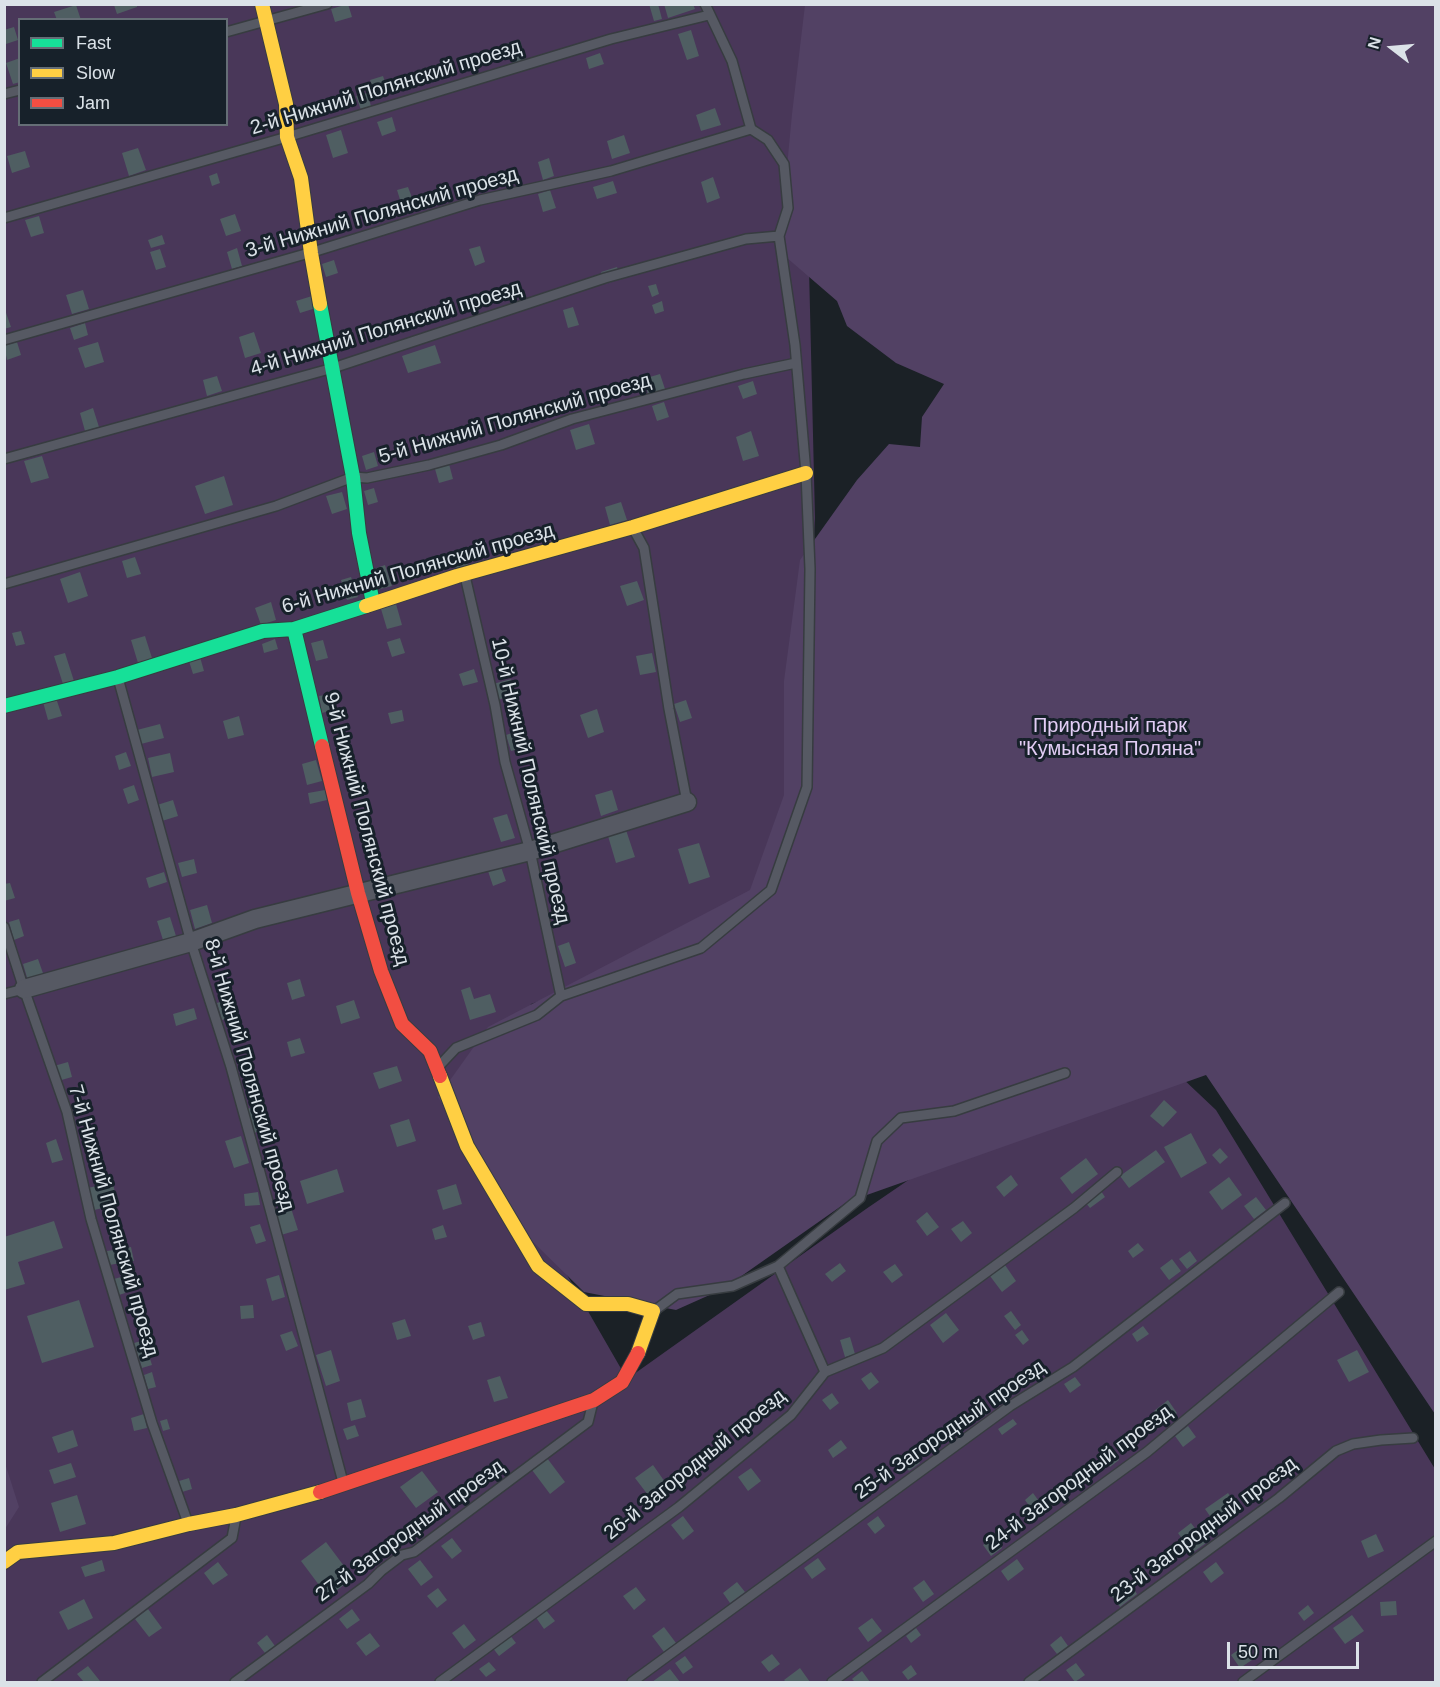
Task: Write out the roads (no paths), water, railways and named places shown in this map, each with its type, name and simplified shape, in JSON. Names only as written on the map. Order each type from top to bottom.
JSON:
[{"type":"street","points":[[262,4],[286,104],[287,137],[302,178],[311,253],[353,477],[359,532],[373,603]]},
{"type":"street","name":"6-й Нижний Полянский проезд","points":[[4,706],[117,677],[263,631],[294,629],[464,574],[633,527],[806,473]]},
{"type":"street","name":"9-й Нижний Полянский проезд","points":[[294,629],[326,753],[358,893],[381,970],[402,1024],[430,1051],[467,1146],[538,1266],[586,1304],[628,1304],[653,1311]]},
{"type":"street","points":[[24,989],[191,942],[255,919],[530,851],[687,802]]},
{"type":"street","points":[[4,1562],[18,1552],[114,1543],[236,1515],[344,1485],[594,1400],[622,1382],[642,1346],[653,1311]]},
{"type":"lane","points":[[228,31],[327,4]]},
{"type":"lane","points":[[436,1069],[456,1048],[537,1015],[561,996],[701,948],[771,890],[807,787],[810,569],[806,473],[796,363],[779,236],[788,208],[784,164],[768,140],[751,129],[732,61],[705,4]]},
{"type":"lane","name":"2-й Нижний Полянский проезд","points":[[4,218],[287,137],[611,39],[709,15]]},
{"type":"lane","name":"3-й Нижний Полянский проезд","points":[[4,340],[311,253],[480,200],[611,171],[751,129]]},
{"type":"lane","name":"4-й Нижний Полянский проезд","points":[[4,459],[333,368],[605,278],[746,239],[779,236]]},
{"type":"lane","name":"5-й Нижний Полянский проезд","points":[[4,584],[276,506],[353,477],[367,478],[429,465],[501,445],[572,418],[796,363]]},
{"type":"lane","points":[[633,527],[644,548],[669,709],[687,802]]},
{"type":"lane","name":"10-й Нижний Полянский проезд","points":[[464,574],[495,705],[505,762],[530,851],[561,996]]},
{"type":"lane","name":"8-й Нижний Полянский проезд","points":[[117,677],[191,942],[243,1111],[308,1344],[344,1485]]},
{"type":"lane","name":"7-й Нижний Полянский проезд","points":[[4,927],[67,1112],[91,1219],[152,1423],[189,1524]]},
{"type":"lane","points":[[4,994],[24,989]]},
{"type":"lane","points":[[653,1311],[677,1294],[733,1286],[778,1266],[860,1198],[877,1140],[901,1118],[954,1111],[1065,1073]]},
{"type":"lane","name":"26-й Загородный проезд","points":[[440,1683],[679,1507],[791,1415],[825,1372],[883,1348],[1074,1208],[1117,1172]]},
{"type":"lane","name":"25-й Загородный проезд","points":[[632,1683],[1010,1406],[1073,1367],[1285,1203]]},
{"type":"lane","points":[[778,1266],[825,1372]]},
{"type":"lane","name":"24-й Загородный проезд","points":[[832,1683],[1147,1452],[1339,1292]]},
{"type":"lane","name":"27-й Загородный проезд","points":[[235,1683],[368,1584],[402,1555],[414,1552],[588,1422],[594,1400]]},
{"type":"lane","name":"23-й Загородный проезд","points":[[1029,1683],[1279,1498],[1336,1452],[1353,1444],[1413,1438]]},
{"type":"lane","points":[[42,1683],[232,1538],[236,1515]]},
{"type":"lane","points":[[1243,1683],[1436,1541]]},
{"type":"park label","name":"Природный парк \"Кумысная Поляна\"","points":[[1110,738]]}]
